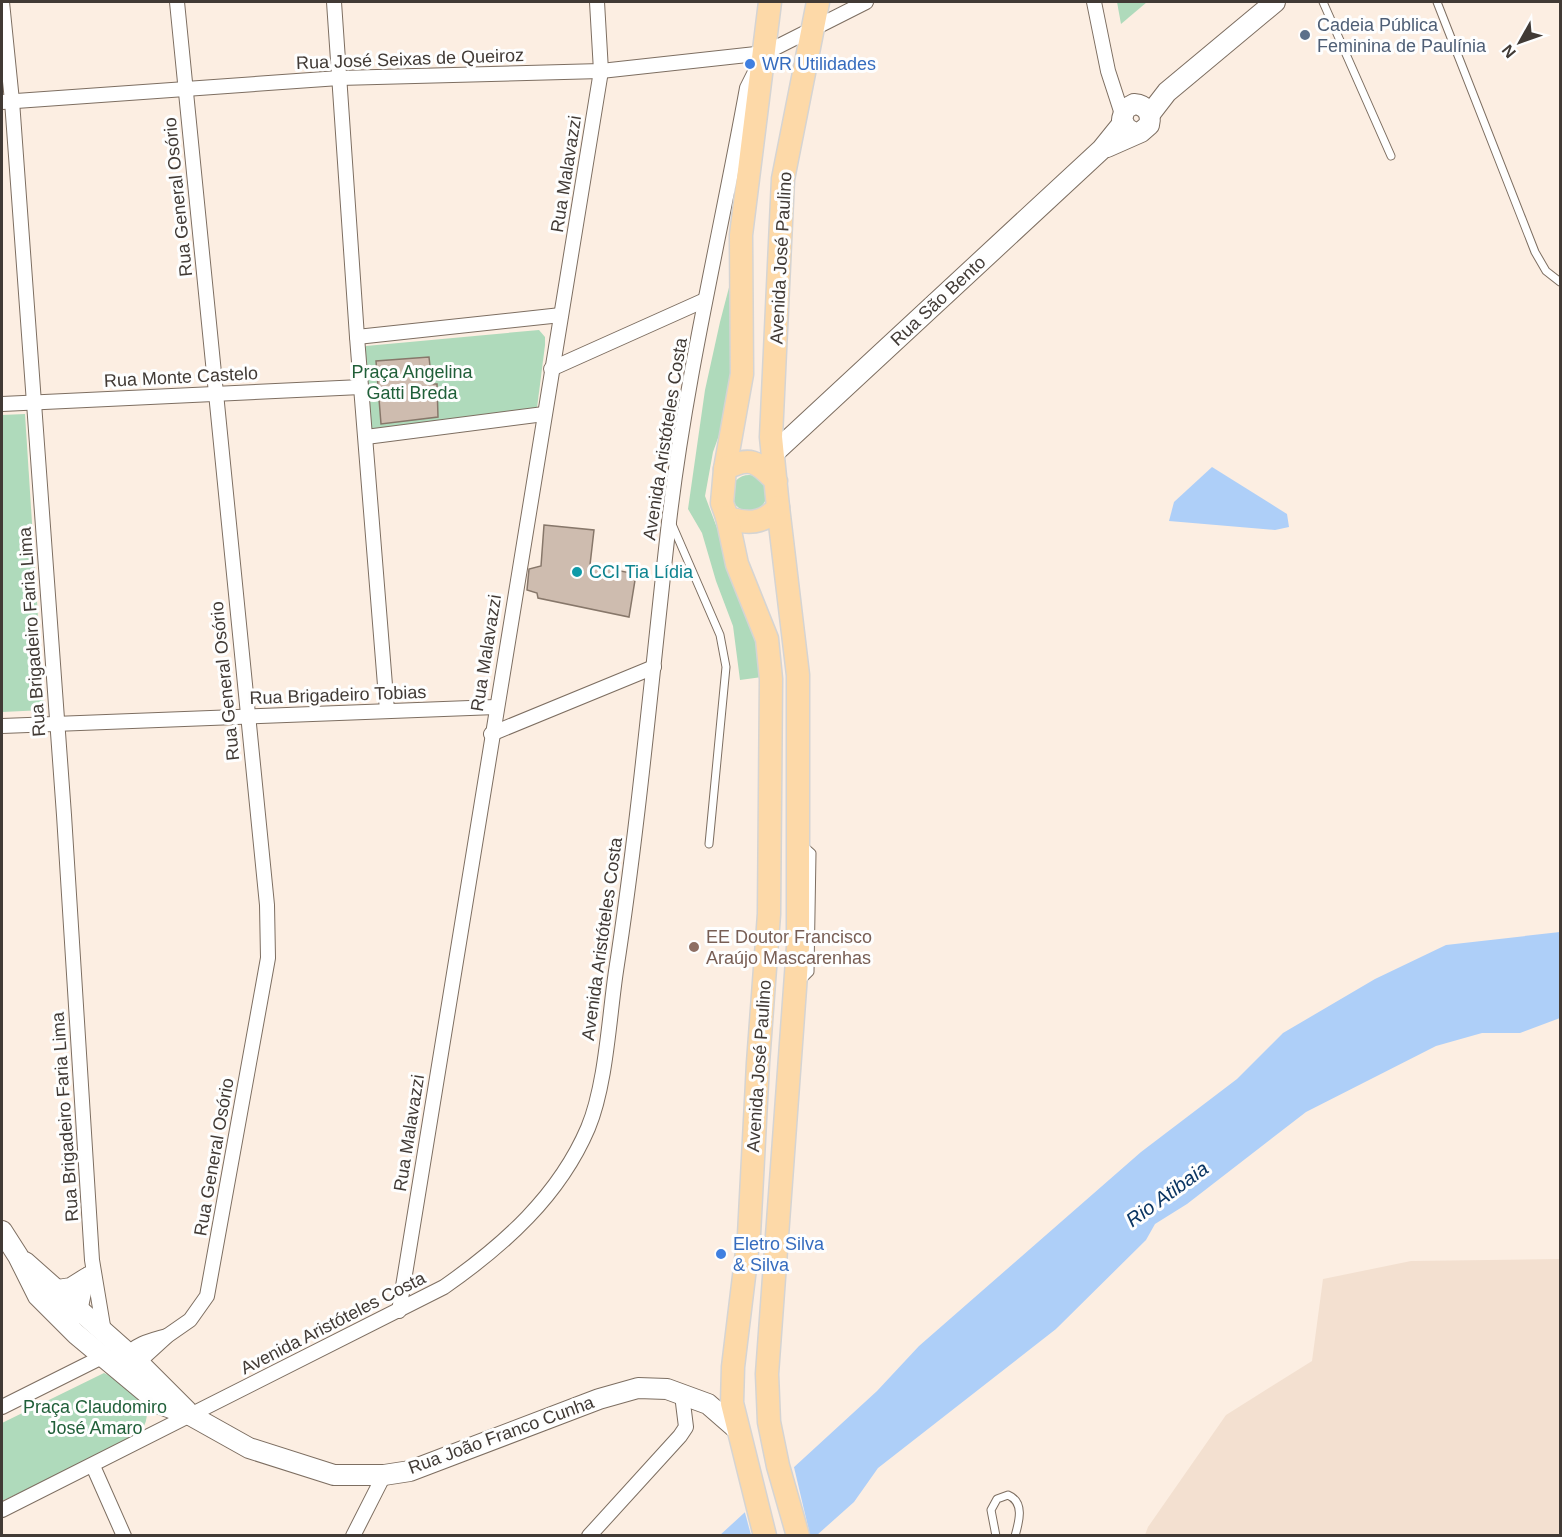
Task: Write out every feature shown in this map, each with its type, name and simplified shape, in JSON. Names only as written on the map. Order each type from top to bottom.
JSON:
[{"type":"main road","name":"Avenida José Paulino","points":[[725,469],[742,374],[741,235],[770,2]]},
{"type":"main road","name":"Avenida José Paulino","points":[[776,481],[771,437],[783,179],[818,2]]},
{"type":"main road","points":[[751,461],[761,465],[776,481],[778,507],[762,521],[741,522],[727,517],[722,503],[725,469],[738,462],[751,461],[774,453]]},
{"type":"main road","name":"Avenida José Paulino","points":[[778,507],[798,675],[798,841],[796,986],[767,1374],[769,1422],[778,1466],[798,1536]]},
{"type":"main road","name":"Avenida José Paulino","points":[[727,517],[737,564],[767,639],[770,700],[769,914],[749,1235],[733,1367],[732,1403],[765,1536]]},
{"type":"street","name":"Rua Brigadeiro Faria Lima","points":[[2,2],[7,101],[34,402],[57,724],[89,1269],[104,1332]]},
{"type":"street","name":"Rua General Osório","points":[[2,1407],[122,1363],[190,1320],[207,1296],[268,958],[267,905],[246,716],[177,2]]},
{"type":"street","points":[[334,2],[357,337],[387,710]]},
{"type":"street","name":"Rua Malavazzi","points":[[399,1311],[601,71],[597,2]]},
{"type":"street","name":"Rua José Seixas de Queiroz","points":[[7,101],[339,78],[601,71],[765,53],[866,2]]},
{"type":"street","points":[[1094,2],[1108,71],[1133,116]]},
{"type":"street","name":"Rua São Bento","points":[[774,453],[1102,149],[1133,116],[1167,92],[1275,2]]},
{"type":"street","name":"Avenida Aristóteles Costa","points":[[2,1510],[444,1287],[489,1255],[519,1227],[569,1165],[589,1125],[599,1088],[623,928],[669,518],[705,300],[747,88],[765,53]]},
{"type":"street","points":[[551,369],[705,300]]},
{"type":"street","points":[[357,337],[561,315]]},
{"type":"street","name":"Rua Monte Castelo","points":[[2,404],[361,387]]},
{"type":"street","points":[[366,437],[544,414]]},
{"type":"street","points":[[492,734],[654,667]]},
{"type":"street","name":"Rua Brigadeiro Tobias","points":[[2,726],[496,707]]},
{"type":"street","points":[[2,1231],[18,1256],[38,1296],[76,1334],[122,1363]]},
{"type":"street","points":[[18,1256],[104,1332],[122,1363]]},
{"type":"street","points":[[58,1290],[71,1288],[89,1269]]},
{"type":"street","name":"Rua Brigadeiro Faria Lima","points":[[76,1334],[89,1269]]},
{"type":"street","name":"Rua João Franco Cunha","points":[[122,1363],[190,1415],[249,1448],[334,1475],[384,1475],[410,1471],[609,1396],[638,1388],[667,1389],[708,1404],[739,1431]]},
{"type":"street","points":[[589,1536],[680,1436],[686,1426],[682,1395]]},
{"type":"street","points":[[93,1466],[124,1536]]},
{"type":"street","points":[[353,1536],[384,1475]]},
{"type":"lane","points":[[1323,2],[1391,156]]},
{"type":"lane","points":[[1437,2],[1535,252],[1546,271],[1560,282]]},
{"type":"lane","points":[[669,518],[720,635],[726,667],[709,844]]},
{"type":"lane","points":[[996,1536],[991,1509],[998,1499],[1008,1495],[1016,1501],[1019,1509],[1016,1536]]},
{"type":"shaded area","points":[[1559,1259],[1560,1535],[1145,1535],[1148,1527],[1226,1415],[1312,1361],[1323,1279],[1411,1261]]},
{"type":"green space","points":[[1117,2],[1147,2],[1121,24]]},
{"type":"green space","points":[[751,203],[732,399],[713,452],[705,496],[760,642],[762,677],[740,680],[733,626],[716,581],[702,533],[688,509],[705,390]]},
{"type":"green space","name":"Praça Angelina Gatti Breda","points":[[539,330],[545,337],[545,345],[537,408],[374,429],[370,427],[364,349],[366,346]]},
{"type":"green space","points":[[25,414],[44,710],[2,712],[2,415]]},
{"type":"green space","points":[[749,475],[762,480],[767,493],[762,506],[749,511],[736,506],[731,493],[736,480]]},
{"type":"green space","name":"Praça Claudomiro José Amaro","points":[[104,1373],[128,1387],[142,1401],[147,1417],[144,1426],[136,1434],[101,1455],[2,1501],[2,1423]]},
{"type":"water","points":[[1212,467],[1287,514],[1289,527],[1275,530],[1169,521],[1174,502]]},
{"type":"water","name":"Rio Atibaia","points":[[1560,932],[1560,1018],[1520,1033],[1482,1033],[1436,1046],[1306,1112],[1187,1204],[1155,1224],[1146,1240],[1056,1329],[878,1468],[854,1502],[817,1535],[719,1536],[877,1391],[919,1346],[1141,1152],[1237,1079],[1283,1033],[1375,979],[1446,945]]},
{"type":"pier","points":[[793,1463],[810,1535],[751,1535],[744,1509]]},
{"type":"building","points":[[429,357],[432,384],[437,384],[438,417],[381,424],[376,361]]},
{"type":"building","name":"CCI Tia Lídia","points":[[544,525],[594,530],[590,565],[636,574],[629,617],[538,598],[537,593],[527,590],[529,569],[541,566]]},
{"type":"place","name":"Cadeia Pública Feminina de Paulínia","points":[[1305,35]]},
{"type":"place","name":"WR Utilidades","points":[[750,64]]},
{"type":"place","name":"CCI Tia Lídia","points":[[577,572]]},
{"type":"place","name":"EE Doutor Francisco Araújo Mascarenhas","points":[[694,947]]},
{"type":"place","name":"Eletro Silva & Silva","points":[[721,1254]]}]
